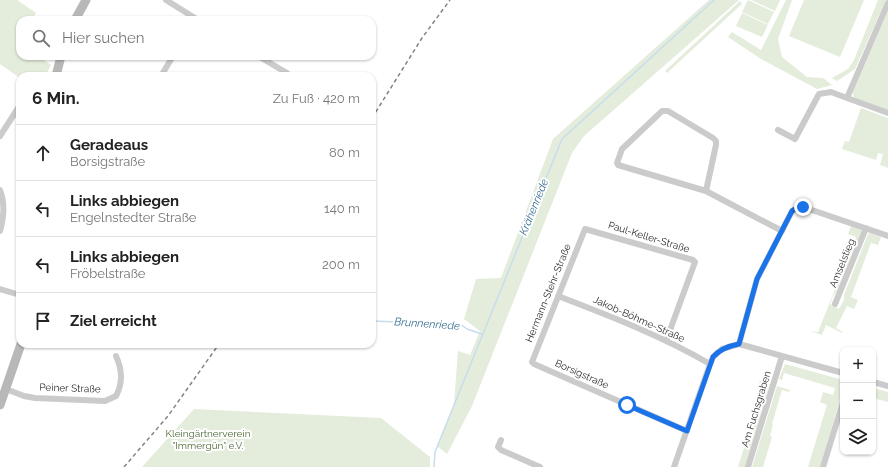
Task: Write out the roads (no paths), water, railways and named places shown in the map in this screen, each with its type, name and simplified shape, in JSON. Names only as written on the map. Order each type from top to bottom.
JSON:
[{"type":"main road","points":[[77,16],[86,0]]},
{"type":"main road","points":[[57,72],[60,60]]},
{"type":"main road","points":[[0,405],[20,348]]},
{"type":"street","points":[[166,0],[191,16]]},
{"type":"street","points":[[847,98],[888,3]]},
{"type":"street","points":[[163,72],[171,60]]},
{"type":"street","points":[[265,60],[285,72]]},
{"type":"street","points":[[778,130],[795,139],[819,94],[831,92],[888,113]]},
{"type":"street","points":[[0,136],[16,111]]},
{"type":"street","points":[[706,191],[716,141],[668,111],[662,111],[622,149],[617,163],[618,165],[706,191],[782,231]]},
{"type":"street","points":[[0,190],[4,200],[0,231]]},
{"type":"street","points":[[739,344],[757,279],[792,211],[803,207],[888,236]]},
{"type":"street","name":"Amselstieg","points":[[835,304],[866,228]]},
{"type":"street","name":"Hermann-Stehr-Straße","points":[[534,364],[532,359],[585,229]]},
{"type":"street","name":"Paul-Keller-Straße","points":[[585,229],[693,260],[695,262],[666,340]]},
{"type":"street","points":[[0,289],[16,294]]},
{"type":"street","name":"Jakob-Böhme-Straße","points":[[558,296],[666,340],[710,364]]},
{"type":"street","points":[[674,467],[710,364],[713,357],[722,349],[739,344],[840,372]]},
{"type":"street","name":"Peiner Straße","points":[[6,389],[24,396],[35,398],[105,401],[116,396],[119,390],[121,367],[116,356]]},
{"type":"street","name":"Am Fuchsgraben","points":[[748,467],[782,356]]},
{"type":"street","name":"Borsigstraße","points":[[534,364],[687,431]]},
{"type":"street","points":[[876,383],[888,386]]},
{"type":"street","points":[[823,467],[840,412]]},
{"type":"street","points":[[501,440],[498,447],[501,450],[540,467]]},
{"type":"waterway","name":"Krähenriede","points":[[434,467],[435,452],[562,139],[714,0]]},
{"type":"waterway","name":"Brunnenriede","points":[[376,321],[450,324],[463,326],[467,329],[482,334]]},
{"type":"railway","points":[[376,112],[422,38],[450,0]]},
{"type":"railway","points":[[124,467],[168,416],[216,348]]},
{"type":"park label","name":"Kleingärtnerverein \"Immergün\" e.V.","points":[[208,438]]}]
